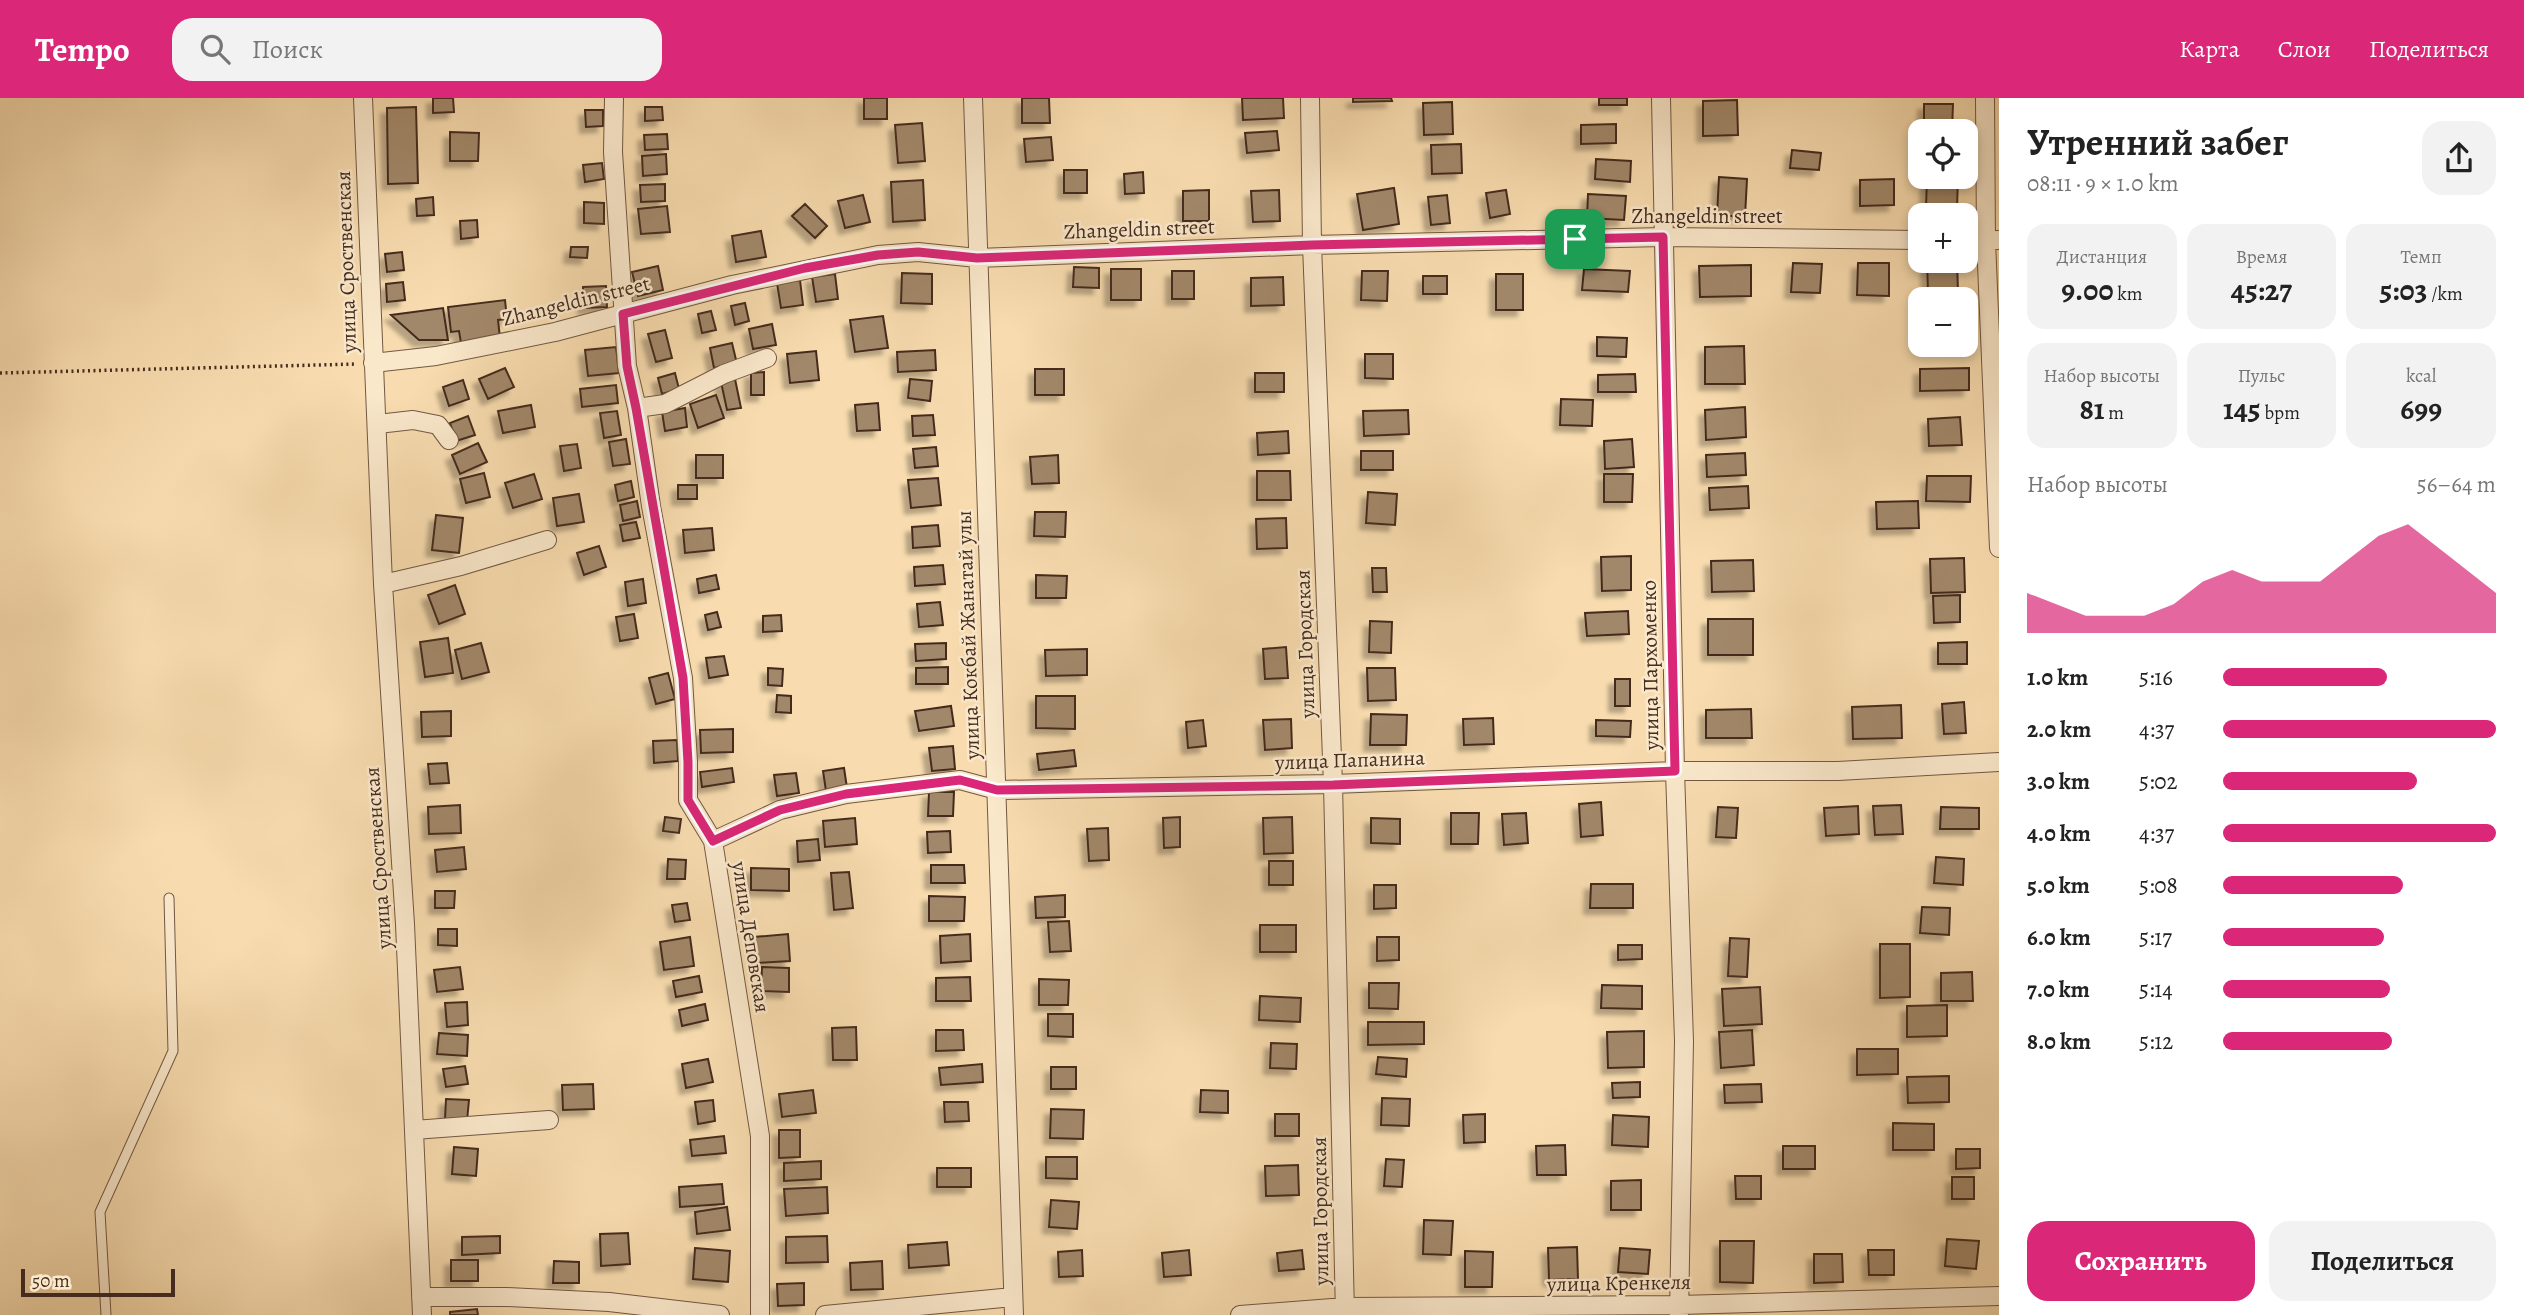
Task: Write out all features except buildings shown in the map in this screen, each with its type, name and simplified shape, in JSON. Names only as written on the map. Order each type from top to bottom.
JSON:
[{"type":"street","name":"улица Сроственская","points":[[363,98],[383,584],[405,924],[421,1306],[506,1297],[609,1302],[720,1315]]},
{"type":"street","name":"улица Деповская","points":[[614,98],[613,152],[627,366],[683,678],[688,800],[713,841],[760,1136],[760,1315]]},
{"type":"street","name":"улица Кокбай Жанатай улы","points":[[825,1315],[1013,1306],[973,98]]},
{"type":"street","name":"улица Городская","points":[[1310,98],[1312,245],[1333,785],[1345,1311]]},
{"type":"street","name":"улица Пархоменко","points":[[1661,98],[1675,771],[1684,1041],[1679,1310]]},
{"type":"street","points":[[1985,98],[1992,241],[1999,548]]},
{"type":"street","name":"Zhangeldin street","points":[[373,363],[436,356],[555,332],[732,285],[878,255],[918,252],[977,258],[1312,245],[1663,237],[1908,240]]},
{"type":"street","points":[[636,408],[665,404],[723,374],[767,358]]},
{"type":"street","points":[[377,424],[413,420],[438,425],[449,440]]},
{"type":"street","points":[[383,584],[461,566],[547,540]]},
{"type":"street","name":"улица Папанина","points":[[713,841],[780,810],[846,794],[960,780],[997,790],[1333,785],[1675,771],[1838,771],[1999,762]]},
{"type":"street","points":[[414,1130],[549,1120]]},
{"type":"street","name":"улица Кренкеля","points":[[1240,1315],[1345,1311],[1679,1310],[1999,1296]]},
{"type":"lane","points":[[106,1315],[100,1212],[173,1051],[169,898]]},
{"type":"path","points":[[0,373],[352,364]]},
{"type":"route","points":[[1663,237],[1675,771],[1333,785],[997,790],[960,780],[846,794],[780,810],[713,841],[688,800],[683,678],[627,366],[623,314],[805,268],[878,255],[918,252],[977,258],[1312,245],[1575,239],[1663,237]]}]
